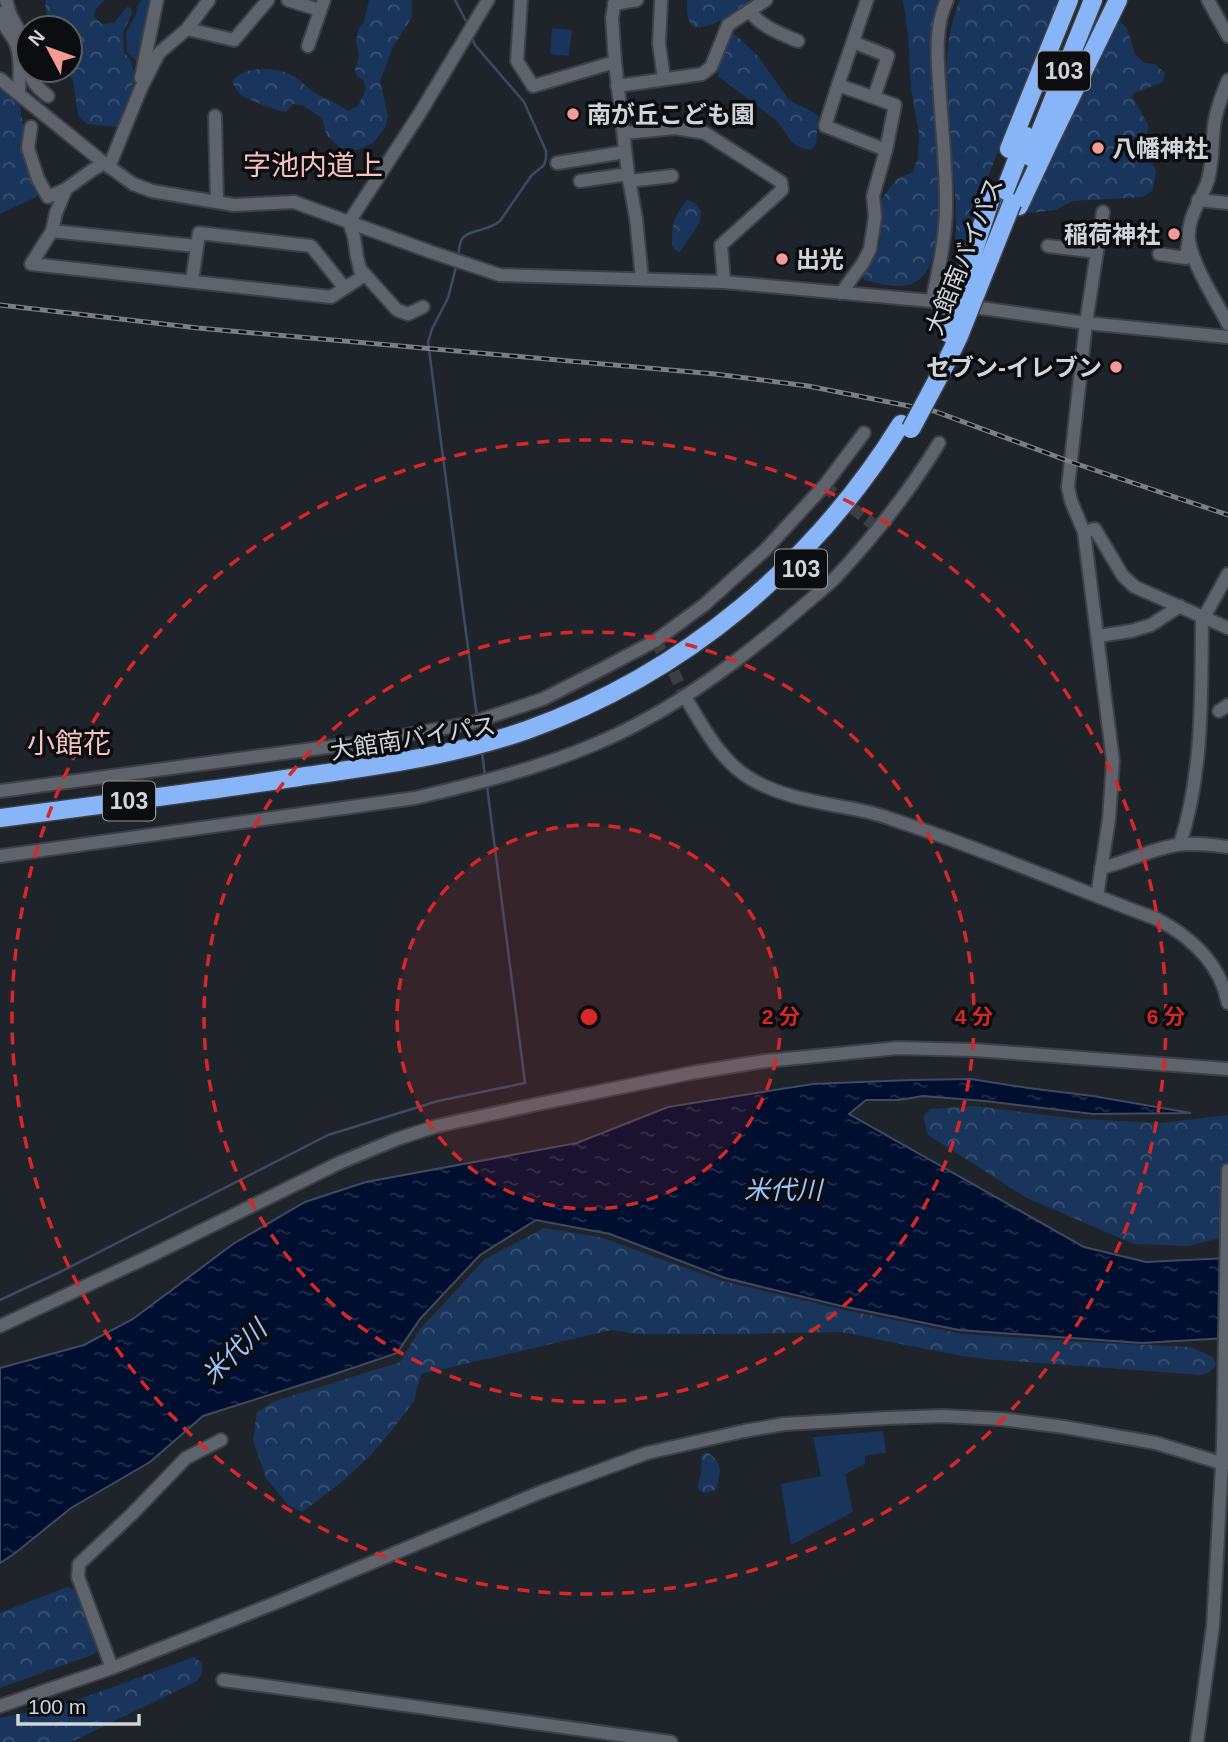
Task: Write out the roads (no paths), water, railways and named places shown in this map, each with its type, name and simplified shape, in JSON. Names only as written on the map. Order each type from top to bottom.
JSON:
[{"type":"highway","points":[[1007,200],[1021,119],[1069,0]]},
{"type":"highway","name":"大館南バイパス","points":[[906,426],[1007,200],[1081,0]]},
{"type":"highway","name":"大館南バイパス","points":[[1030,141],[1093,0]]},
{"type":"highway","points":[[1007,200],[1061,116],[1118,0]]},
{"type":"highway","name":"大館南バイパス","points":[[0,818],[258,783],[384,771],[459,755],[498,745],[557,718],[621,688],[687,649],[773,580],[825,527],[906,426],[943,369],[972,306],[1007,200]]},
{"type":"street","points":[[6,0],[14,22]]},
{"type":"street","points":[[137,99],[156,0]]},
{"type":"street","points":[[31,127],[28,148],[38,179],[48,197],[66,189],[91,170],[106,165],[159,53],[187,29],[209,0]]},
{"type":"street","points":[[187,29],[234,40],[268,0]]},
{"type":"street","points":[[288,0],[322,5],[308,46]]},
{"type":"street","points":[[66,189],[52,232],[31,264],[331,297],[362,277],[349,222],[420,113],[488,0]]},
{"type":"street","points":[[521,0],[517,61],[533,86],[615,62]]},
{"type":"street","points":[[637,0],[614,2],[612,18],[617,86],[642,279]]},
{"type":"street","points":[[661,0],[659,44],[664,79]]},
{"type":"street","points":[[617,86],[702,74],[711,67],[728,25],[766,0]]},
{"type":"street","points":[[867,0],[825,126],[886,150]]},
{"type":"street","points":[[932,301],[946,219],[937,46],[940,20],[947,0]]},
{"type":"street","points":[[1208,0],[1227,34]]},
{"type":"street","points":[[749,11],[768,29],[798,41]]},
{"type":"street","points":[[0,13],[0,18],[16,44],[19,93]]},
{"type":"street","points":[[853,42],[888,56],[874,97]]},
{"type":"street","points":[[0,79],[133,184],[152,191],[234,205],[294,202],[500,275],[724,282],[932,301],[1086,323],[1228,337]]},
{"type":"street","points":[[1159,254],[1186,258],[1190,226],[1207,181],[1213,153],[1214,126],[1228,80]]},
{"type":"street","points":[[35,84],[48,96]]},
{"type":"street","points":[[838,85],[895,105],[873,196],[875,217],[870,249],[841,293]]},
{"type":"street","points":[[215,116],[217,202]]},
{"type":"street","points":[[624,133],[675,128],[705,133],[781,182],[782,190],[721,245],[724,282]]},
{"type":"street","points":[[557,163],[625,152]]},
{"type":"street","points":[[580,181],[672,176]]},
{"type":"street","points":[[1198,201],[1228,203]]},
{"type":"street","points":[[1097,896],[1109,819],[1114,761],[1084,532],[1068,487],[1086,323],[1103,212]]},
{"type":"street","points":[[52,232],[197,246]]},
{"type":"street","points":[[192,281],[199,233],[311,246],[344,287]]},
{"type":"street","points":[[1189,239],[1196,262],[1228,324]]},
{"type":"street","points":[[1048,246],[1097,252]]},
{"type":"street","points":[[361,270],[397,310],[408,314],[423,307]]},
{"type":"street","points":[[0,792],[380,740],[477,720],[544,699],[655,641],[704,605],[773,541],[824,486],[864,433]]},
{"type":"street","points":[[0,856],[153,829],[415,797],[486,781],[595,744],[685,697],[764,640],[834,579],[891,512],[939,443]]},
{"type":"street","points":[[1084,532],[1095,529],[1123,576],[1135,587],[1228,628]]},
{"type":"street","points":[[1180,844],[1189,816],[1197,773],[1203,616],[1228,574]]},
{"type":"street","points":[[1098,636],[1151,625],[1180,606]]},
{"type":"street","points":[[685,697],[717,748],[748,778],[801,799],[868,812],[934,833],[1157,919],[1178,930],[1197,946],[1221,982],[1228,1003]]},
{"type":"street","points":[[146,772],[148,786]]},
{"type":"street","points":[[1101,868],[1149,851],[1180,844],[1228,847]]},
{"type":"street","points":[[0,1326],[339,1163],[437,1126],[533,1105],[765,1061],[898,1048],[974,1050],[1228,1069]]},
{"type":"street","points":[[1197,1742],[1213,1626],[1225,1463],[1223,1446],[1228,1170]]},
{"type":"street","points":[[0,1706],[112,1668],[647,1453],[744,1431],[784,1424],[887,1418],[943,1416],[1001,1419],[1156,1443],[1225,1463]]},
{"type":"street","points":[[112,1668],[78,1577],[79,1564],[186,1458],[221,1440]]},
{"type":"street","points":[[223,1679],[671,1742]]},
{"type":"water","name":"米代川","points":[[971,1079],[1191,1113],[1093,1114],[923,1096],[899,1100],[866,1100],[849,1114],[1084,1247],[1146,1262],[1228,1258],[1228,1338],[1142,1343],[959,1330],[725,1278],[610,1234],[536,1220],[480,1255],[420,1319],[397,1353],[203,1416],[150,1462],[71,1508],[0,1563],[0,1368],[84,1345],[133,1319],[233,1244],[305,1202],[366,1182],[577,1143],[668,1107],[813,1084]]},
{"type":"waterway","points":[[455,0],[468,25]]},
{"type":"waterway","points":[[458,257],[462,239],[500,221],[546,159],[546,151],[524,102],[475,45],[471,35]]},
{"type":"waterway","points":[[456,267],[448,298],[428,342],[477,717]]},
{"type":"waterway","points":[[478,723],[480,738]]},
{"type":"waterway","points":[[482,751],[485,776]]},
{"type":"waterway","points":[[0,1300],[328,1135],[438,1101],[525,1083],[487,786]]},
{"type":"tunnel","points":[[824,486],[878,528]]},
{"type":"tunnel","points":[[655,641],[671,666],[685,697]]},
{"type":"tunnel","points":[[148,786],[152,822]]},
{"type":"railway","points":[[0,305],[198,328],[715,374],[808,386],[934,411],[1071,462],[1228,515]]},
{"type":"place","name":"南が丘こども園","points":[[573,114]]},
{"type":"place","name":"八幡神社","points":[[1098,148]]},
{"type":"place","name":"稲荷神社","points":[[1174,234]]},
{"type":"place","name":"出光","points":[[782,259]]},
{"type":"place","name":"セブン-イレブン","points":[[1116,367]]},
{"type":"district","name":"字池内道上","points":[[313,165]]},
{"type":"district","name":"小館花","points":[[69,743]]}]
